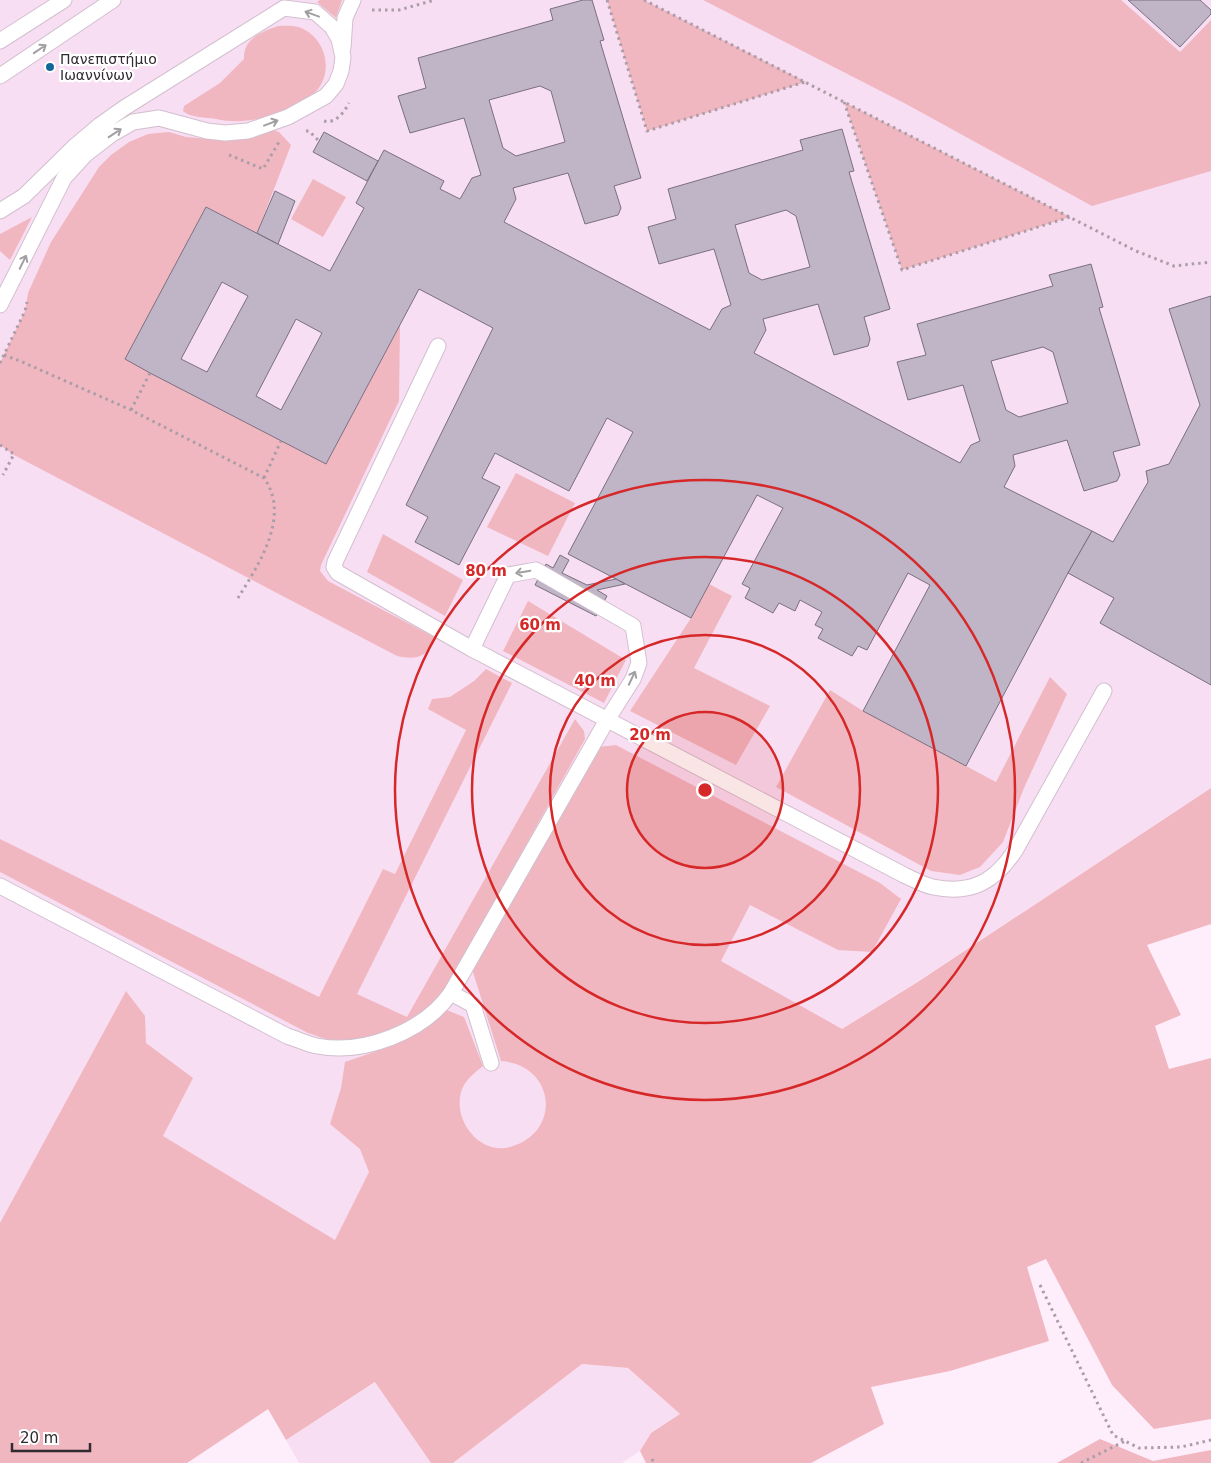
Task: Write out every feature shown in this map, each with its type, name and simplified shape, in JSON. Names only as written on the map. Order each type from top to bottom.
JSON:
[{"type":"lane","points":[[0,42],[64,0]]},
{"type":"lane","points":[[0,76],[113,0]]},
{"type":"lane","points":[[0,305],[64,178],[86,154],[112,134],[133,122],[159,118],[184,123],[207,131],[238,132],[258,128],[288,117],[326,96],[336,84],[341,71],[345,18],[353,0]]},
{"type":"lane","points":[[0,211],[24,196],[74,147],[100,125],[290,4],[315,12],[332,26],[340,39],[343,57]]},
{"type":"lane","points":[[438,346],[335,562],[334,567],[338,573],[472,649],[922,884],[932,887],[966,888],[989,880],[1006,864],[1104,691]]},
{"type":"lane","points":[[0,886],[287,1036],[316,1046],[342,1048],[365,1045],[392,1037],[411,1028],[441,1007],[451,993],[607,720],[632,680],[639,663],[634,626],[536,570],[508,575],[472,649]]},
{"type":"lane","points":[[451,993],[473,1005],[491,1062]]},
{"type":"path","points":[[607,0],[647,131],[806,82]]},
{"type":"path","points":[[644,0],[1136,251],[1174,266],[1211,262]]},
{"type":"path","points":[[844,102],[902,270],[1070,217]]},
{"type":"path","points":[[301,131],[309,131],[319,141]]},
{"type":"path","points":[[220,151],[264,169],[281,138]]},
{"type":"path","points":[[0,362],[25,311],[28,293]]},
{"type":"path","points":[[4,355],[131,410],[264,478],[275,509],[272,529],[255,570],[238,598]]},
{"type":"path","points":[[131,410],[150,373]]},
{"type":"path","points":[[264,478],[281,441]]},
{"type":"path","points":[[0,445],[14,454],[3,476]]},
{"type":"path","points":[[1040,1285],[1113,1435],[1139,1448],[1181,1446],[1211,1440]]},
{"type":"path","points":[[1081,1463],[1126,1441]]},
{"type":"shaded area","points":[[0,0],[1211,0],[1211,788],[842,1029],[187,1463],[0,1463]]},
{"type":"shaded area","points":[[320,0],[342,0],[336,18],[317,2]]},
{"type":"shaded area","points":[[607,0],[644,0],[806,82],[647,131]]},
{"type":"shaded area","points":[[703,0],[1121,0],[1180,52],[1211,20],[1211,171],[1092,206],[906,104]]},
{"type":"shaded area","points":[[278,26],[301,28],[316,38],[321,46],[326,63],[325,72],[323,81],[313,94],[278,113],[247,121],[226,121],[198,117],[183,111],[184,106],[220,83],[244,59],[244,52],[254,37]]},
{"type":"shaded area","points":[[844,102],[1070,217],[902,270]]},
{"type":"shaded area","points":[[271,129],[279,132],[291,145],[257,233],[206,207],[125,359],[326,464],[400,325],[399,401],[321,565],[320,571],[328,581],[436,638],[429,650],[420,656],[410,658],[397,656],[14,455],[0,445],[0,363],[25,311],[28,293],[51,242],[99,167],[111,155],[129,142],[148,134],[169,132],[186,137],[222,140]]},
{"type":"shaded area","points":[[313,179],[346,197],[323,237],[291,219]]},
{"type":"shaded area","points":[[32,217],[10,260],[0,251],[0,234]]},
{"type":"shaded area","points":[[516,473],[575,503],[548,556],[487,527]]},
{"type":"shaded area","points":[[383,534],[463,580],[445,616],[367,572]]},
{"type":"shaded area","points":[[709,584],[732,596],[694,668],[770,706],[736,765],[630,711],[691,618]]},
{"type":"shaded area","points":[[528,601],[626,660],[604,703],[503,651]]},
{"type":"shaded area","points":[[486,669],[512,683],[357,994],[407,1017],[575,719],[584,731],[585,739],[441,997],[413,1019],[392,1031],[351,1043],[344,1043],[308,1033],[0,872],[0,839],[319,997],[383,869],[395,874],[466,730],[428,709],[432,699],[450,697],[474,681]]},
{"type":"shaded area","points":[[1050,677],[1067,694],[1024,788],[1003,842],[980,867],[960,875],[931,871],[776,787],[830,690],[863,711],[996,782]]},
{"type":"shaded area","points":[[616,745],[880,883],[901,899],[872,952],[838,950],[750,905],[721,961],[842,1029],[916,983],[1211,788],[1211,924],[1147,945],[1181,1015],[1155,1026],[1169,1069],[1211,1058],[1211,1419],[1154,1429],[1112,1385],[1046,1259],[1027,1267],[1049,1341],[950,1371],[871,1387],[884,1424],[811,1463],[646,1463],[640,1451],[651,1433],[680,1414],[628,1368],[582,1364],[453,1463],[431,1463],[375,1382],[286,1440],[268,1409],[187,1463],[0,1463],[0,1223],[126,991],[145,1016],[146,1043],[193,1078],[163,1136],[335,1240],[369,1172],[360,1149],[330,1124],[341,1088],[345,1062],[377,1051],[400,1040],[444,1009],[464,1017],[483,1066],[467,1081],[461,1092],[461,1114],[471,1133],[479,1141],[499,1148],[510,1147],[527,1139],[538,1128],[545,1115],[546,1100],[542,1086],[533,1074],[519,1065],[501,1061],[471,966],[598,747]]},
{"type":"shaded area","points":[[582,1364],[628,1368],[680,1414],[651,1433],[640,1451],[622,1463],[453,1463]]},
{"type":"shaded area","points":[[376,1382],[431,1463],[299,1463],[286,1440]]},
{"type":"shaded area","points":[[1100,1439],[1153,1461],[1211,1450],[1211,1463],[1057,1463]]},
{"type":"building","points":[[583,0],[592,0],[604,40],[600,41],[641,178],[614,186],[621,208],[618,215],[585,224],[568,173],[513,188],[516,199],[504,222],[710,330],[722,309],[731,305],[714,249],[659,264],[648,227],[676,219],[668,189],[803,150],[800,140],[842,129],[854,171],[849,172],[890,309],[864,317],[870,339],[868,346],[834,355],[818,304],[763,319],[766,330],[754,353],[960,463],[971,445],[980,441],[963,385],[908,400],[897,362],[926,355],[917,324],[1053,286],[1049,275],[1091,264],[1103,307],[1099,308],[1140,445],[1113,452],[1120,475],[1117,481],[1084,491],[1067,440],[1013,455],[1015,466],[1004,487],[1092,531],[966,766],[863,711],[930,585],[908,573],[867,650],[858,646],[852,656],[818,638],[823,629],[815,625],[822,612],[800,600],[795,611],[779,603],[773,613],[745,598],[750,588],[742,584],[783,508],[757,495],[691,618],[568,554],[633,432],[607,418],[569,491],[495,453],[482,478],[500,487],[459,565],[415,542],[428,517],[406,505],[493,328],[419,289],[326,464],[125,359],[206,207],[330,271],[364,208],[356,203],[384,150],[444,181],[440,189],[460,199],[472,178],[481,175],[464,118],[410,133],[398,96],[426,88],[418,58],[553,20],[550,9]],"holes":[[[540,86],[551,91],[565,142],[516,156],[503,148],[489,100]],[[786,210],[796,216],[810,267],[762,280],[749,273],[735,225]],[[222,282],[248,296],[207,372],[181,359]],[[296,319],[322,333],[281,410],[256,396]],[[1043,347],[1053,352],[1068,403],[1019,417],[1006,410],[991,361]]]},
{"type":"building","points":[[1128,0],[1200,0],[1211,10],[1211,14],[1180,47]]},
{"type":"building","points":[[324,132],[378,161],[367,181],[313,152]]},
{"type":"building","points":[[275,191],[295,201],[278,244],[257,233]]},
{"type":"building","points":[[1211,296],[1211,685],[1100,623],[1114,598],[1068,573],[1092,531],[1113,542],[1148,482],[1146,471],[1169,464],[1200,405],[1169,309]]},
{"type":"building","points":[[560,555],[569,560],[562,573],[587,585],[616,579],[625,584],[597,590],[607,596],[596,616],[535,585],[546,564],[553,568]]},
{"type":"place","name":"Πανεπιστήμιο Ιωαννίνων","points":[[50,67]]}]
